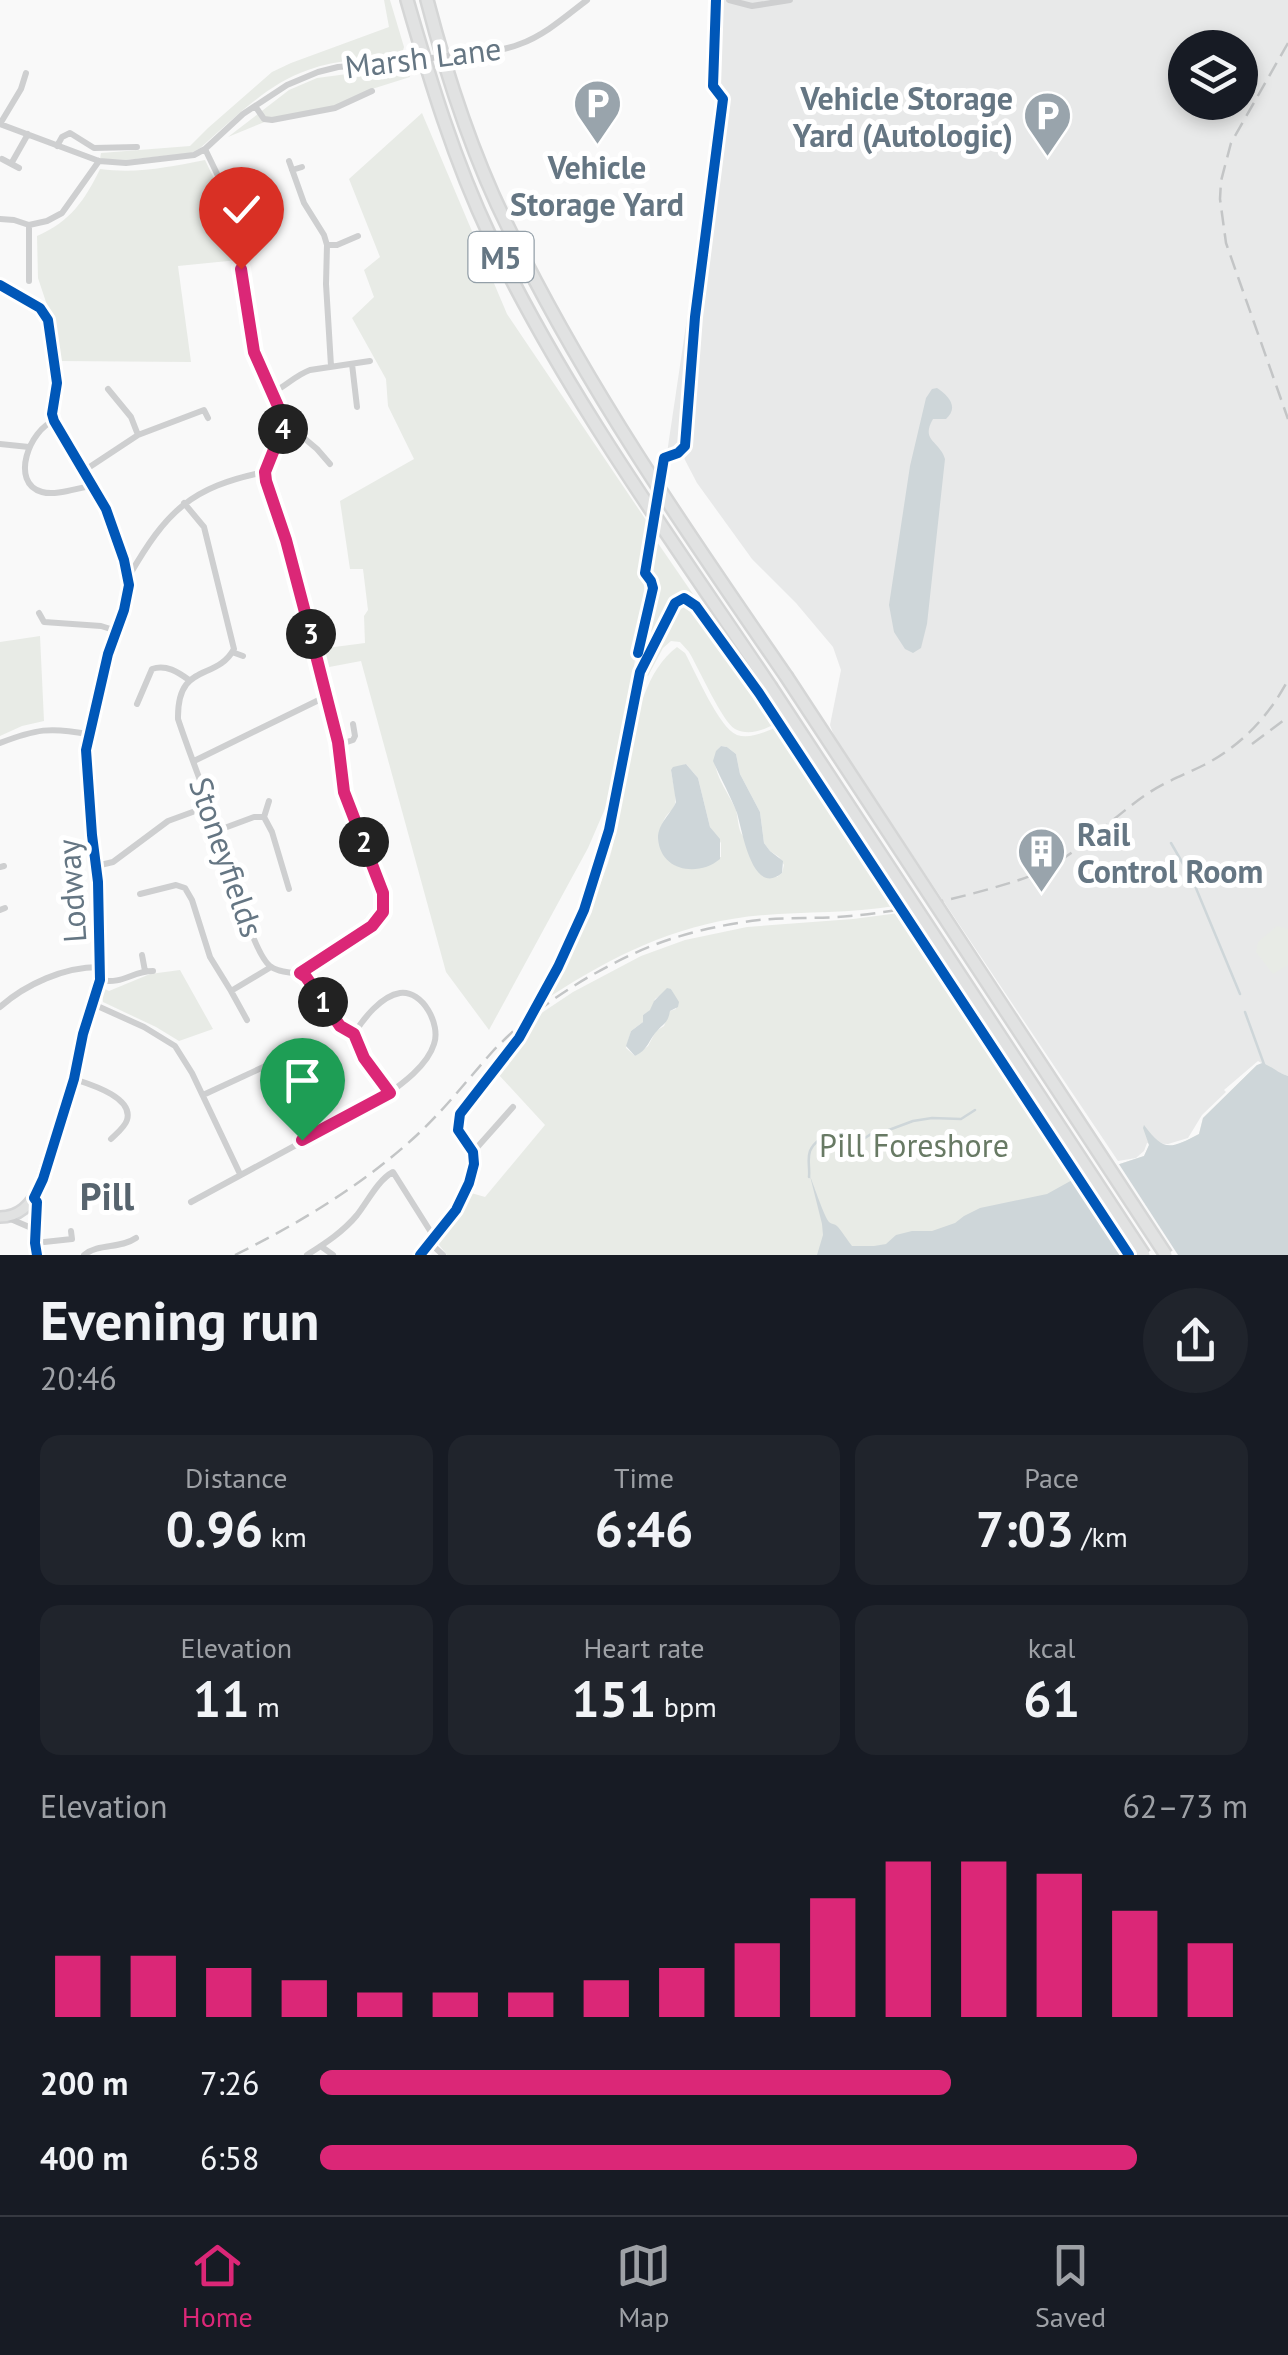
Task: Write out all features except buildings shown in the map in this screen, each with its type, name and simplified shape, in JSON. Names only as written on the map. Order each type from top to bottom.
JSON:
[{"type":"highway","name":"M5","points":[[407,0],[436,102],[490,235],[555,360],[1144,1255]]},
{"type":"highway","name":"M5","points":[[429,0],[437,38],[480,163],[508,229],[575,354],[664,499],[786,676],[1166,1255]]},
{"type":"street","name":"Marsh Lane","points":[[205,149],[254,106],[287,85],[318,72],[499,50],[539,35],[587,0]]},
{"type":"street","points":[[729,0],[752,6],[790,0]]},
{"type":"street","points":[[26,73],[21,90],[0,124],[98,160],[126,163],[194,155],[205,149],[238,217],[241,269],[254,352],[285,422],[330,464]]},
{"type":"street","name":"Marsh Lane","points":[[254,106],[264,119],[272,120],[336,108],[372,91]]},
{"type":"street","points":[[2,160],[15,166],[28,134]]},
{"type":"street","points":[[57,146],[62,137],[70,134],[94,148],[134,145]]},
{"type":"street","points":[[0,218],[29,225],[62,212],[98,160]]},
{"type":"street","points":[[289,161],[304,203],[327,245],[331,366]]},
{"type":"street","points":[[292,170],[302,167]]},
{"type":"street","points":[[29,225],[29,280]]},
{"type":"street","points":[[327,245],[346,236],[358,236]]},
{"type":"street","points":[[326,274],[336,274]]},
{"type":"street","points":[[2,290],[40,308],[50,328],[58,385],[54,422],[112,523],[129,576]]},
{"type":"street","points":[[272,393],[301,373],[370,362]]},
{"type":"street","points":[[352,364],[357,407]]},
{"type":"street","points":[[113,391],[138,435]]},
{"type":"street","points":[[82,472],[138,435],[205,406],[208,418]]},
{"type":"street","points":[[54,422],[41,428],[29,447],[26,475],[42,492],[91,486]]},
{"type":"street","points":[[285,422],[265,472],[268,494],[298,586],[338,745],[344,792],[385,903],[372,926],[300,973],[340,1026],[354,1034],[364,1058],[390,1093]]},
{"type":"street","points":[[0,444],[29,447]]},
{"type":"street","points":[[129,576],[168,519],[184,503],[230,480],[265,472]]},
{"type":"street","points":[[137,704],[152,669],[170,669],[189,680],[232,652],[233,642],[204,527],[184,503]]},
{"type":"street","name":"Lodway","points":[[34,1198],[74,1079],[100,980],[86,750],[129,576]]},
{"type":"street","points":[[39,612],[41,625],[117,630]]},
{"type":"street","points":[[232,652],[243,656]]},
{"type":"street","name":"Stoneyfields","points":[[189,680],[179,700],[178,719],[240,903],[271,968],[300,973]]},
{"type":"street","points":[[194,761],[325,696]]},
{"type":"street","points":[[338,745],[353,740],[353,724]]},
{"type":"street","points":[[0,743],[50,729],[88,734]]},
{"type":"street","points":[[269,801],[264,817],[289,889]]},
{"type":"street","points":[[96,866],[113,862],[168,821],[209,806]]},
{"type":"street","points":[[218,830],[264,817]]},
{"type":"street","points":[[140,894],[151,896],[176,885],[188,893],[210,956],[247,1020]]},
{"type":"street","points":[[100,980],[113,982],[149,971],[142,955]]},
{"type":"street","points":[[0,1007],[57,974],[100,967]]},
{"type":"street","points":[[231,990],[271,968]]},
{"type":"street","points":[[191,1202],[390,1093],[432,1051],[437,1031],[431,1016],[414,997],[402,993],[370,1012],[354,1034]]},
{"type":"street","points":[[93,1004],[144,1027],[182,1055],[240,1174]]},
{"type":"street","points":[[203,1095],[270,1064]]},
{"type":"street","points":[[74,1079],[109,1092],[126,1110],[126,1122],[112,1139]]},
{"type":"street","points":[[473,1152],[513,1107]]},
{"type":"street","points":[[494,1113],[502,1120]]},
{"type":"street","points":[[420,1255],[456,1210],[474,1164],[473,1152],[458,1130]]},
{"type":"street","points":[[306,1255],[322,1248],[349,1223],[393,1172],[443,1255]]},
{"type":"street","points":[[3,1217],[20,1212],[34,1198],[37,1255]]},
{"type":"street","points":[[3,1217],[36,1230]]},
{"type":"street","points":[[35,1244],[72,1239],[71,1231]]},
{"type":"street","points":[[84,1255],[90,1250],[125,1244],[133,1236]]},
{"type":"street","points":[[322,1248],[333,1255]]},
{"type":"shaded area","points":[[719,0],[1288,0],[1288,1076],[1258,1061],[1224,1090],[1188,1138],[1168,1144],[1147,1143],[1136,1158],[1118,1161],[836,741],[830,725],[841,670],[833,647],[752,559],[697,483],[681,448],[667,453],[711,157]]},
{"type":"shaded area","points":[[937,388],[949,398],[952,410],[946,419],[933,419],[929,432],[945,459],[927,624],[921,648],[913,653],[905,649],[894,632],[889,605],[910,466],[926,398]]},
{"type":"shaded area","points":[[721,746],[736,754],[740,774],[760,812],[764,843],[783,861],[782,873],[772,878],[763,876],[750,858],[737,813],[713,761]]},
{"type":"shaded area","points":[[686,764],[698,778],[710,827],[720,839],[720,859],[702,868],[673,864],[660,849],[658,838],[662,823],[676,802],[671,770]]},
{"type":"shaded area","points":[[667,988],[679,1002],[678,1007],[670,1011],[635,1056],[626,1046],[631,1031],[643,1022],[643,1015]]},
{"type":"shaded area","points":[[1262,1063],[1288,1076],[1288,1255],[817,1255],[823,1235],[810,1176],[827,1219],[852,1246],[886,1244],[896,1235],[932,1231],[980,1208],[1047,1194],[1074,1179],[1144,1156],[1149,1145],[1144,1125],[1163,1144],[1174,1145],[1189,1139],[1199,1134],[1203,1118]]},
{"type":"green space","points":[[384,0],[390,0],[404,47],[402,54],[331,64],[293,76],[264,94],[191,153],[100,159],[101,153],[190,146],[272,72],[389,27]]},
{"type":"green space","points":[[407,67],[410,77],[335,107],[272,119],[228,137],[289,90],[317,78]]},
{"type":"green space","points":[[422,113],[507,314],[652,529],[649,554],[653,536],[697,600],[683,593],[676,596],[640,661],[657,589],[646,575],[620,774],[588,848],[489,1030],[446,972],[361,661],[324,668],[319,649],[365,643],[364,616],[368,610],[363,569],[350,569],[340,501],[414,459],[388,406],[386,379],[352,318],[374,297],[364,270],[380,257],[349,179]]},
{"type":"green space","points":[[205,160],[235,222],[238,260],[178,266],[191,362],[58,361],[51,317],[38,278],[37,236],[75,209],[100,169],[140,170]]},
{"type":"green space","points":[[682,601],[689,602],[688,607],[699,616],[775,724],[751,732],[730,725],[680,642],[671,641],[663,648],[648,676],[642,672],[673,609]]},
{"type":"green space","points":[[40,636],[44,721],[0,736],[0,642]]},
{"type":"green space","points":[[677,647],[685,653],[715,711],[737,735],[752,736],[777,727],[895,906],[752,916],[706,924],[633,950],[542,1002],[578,934],[608,863],[637,717],[660,665]],"holes":[[[721,746],[736,754],[740,774],[760,812],[764,843],[784,865],[777,877],[741,833],[736,810],[716,769],[716,753]],[[686,764],[698,778],[710,827],[721,843],[721,857],[666,858],[662,848],[661,828],[675,800],[671,770]]]},
{"type":"green space","name":"Pill Foreshore","points":[[899,913],[1074,1179],[1144,1156],[1149,1145],[1144,1125],[1168,1146],[1199,1134],[1203,1118],[1257,1065],[1269,1065],[1288,1076],[1213,1182],[831,1255],[826,1237],[825,1255],[447,1255],[436,1241],[458,1217],[471,1193],[485,1197],[545,1125],[498,1074],[534,1018],[641,956],[685,940],[747,927]],"holes":[[[671,989],[676,1009],[670,1011],[648,1046],[635,1056],[626,1048],[631,1031],[643,1022],[643,1015],[651,1010],[655,999]]]},
{"type":"green space","points":[[1277,926],[1288,929],[1288,965],[1273,974],[1256,952],[1258,942]]},
{"type":"green space","points":[[180,970],[213,1029],[179,1041],[103,1002],[105,989],[109,991],[150,974]]},
{"type":"pier","points":[[1115,1158],[1178,1255],[1125,1255],[1072,1174]]},
{"type":"waterway","points":[[1171,843],[1193,881],[1240,994]]},
{"type":"waterway","points":[[1245,1012],[1265,1067]]},
{"type":"waterway","points":[[809,1177],[810,1151],[826,1137],[841,1135],[862,1140],[913,1121],[961,1119],[975,1110]]},
{"type":"railway","points":[[1288,43],[1231,143],[1220,199],[1226,243],[1288,419]]},
{"type":"railway","points":[[235,1255],[307,1216],[375,1170],[427,1125],[508,1036],[560,995],[616,962],[712,928],[759,920],[893,911],[978,892],[1038,873],[1150,792],[1230,749],[1263,718],[1288,680]]},
{"type":"railway","points":[[1252,744],[1288,717]]},
{"type":"cycle path","points":[[638,653],[653,588],[645,573],[664,458],[685,446],[695,317],[723,99],[713,86],[716,0]]},
{"type":"cycle path","points":[[0,285],[40,308],[48,320],[57,383],[54,421],[106,509],[129,585],[86,750],[98,882],[100,980],[74,1079],[34,1198],[37,1255]]},
{"type":"cycle path","points":[[420,1255],[456,1210],[469,1183],[473,1152],[458,1130],[460,1114],[519,1038],[584,910],[609,830],[640,672],[675,603],[684,598],[696,606],[759,693],[1129,1255]]},
{"type":"place","name":"Vehicle Storage Yard","points":[[597,146]]},
{"type":"place","name":"Vehicle Storage Yard (Autologic)","points":[[1048,158]]},
{"type":"place","name":"Rail Control Room","points":[[1042,894]]},
{"type":"district","name":"Pill","points":[[107,1195]]},
{"type":"route","points":[[241,269],[254,352],[285,422],[265,472],[268,494],[286,540],[306,616],[338,742],[344,792],[385,903],[380,918],[372,926],[300,973],[340,1026],[354,1034],[364,1058],[390,1093],[302,1140]]}]
